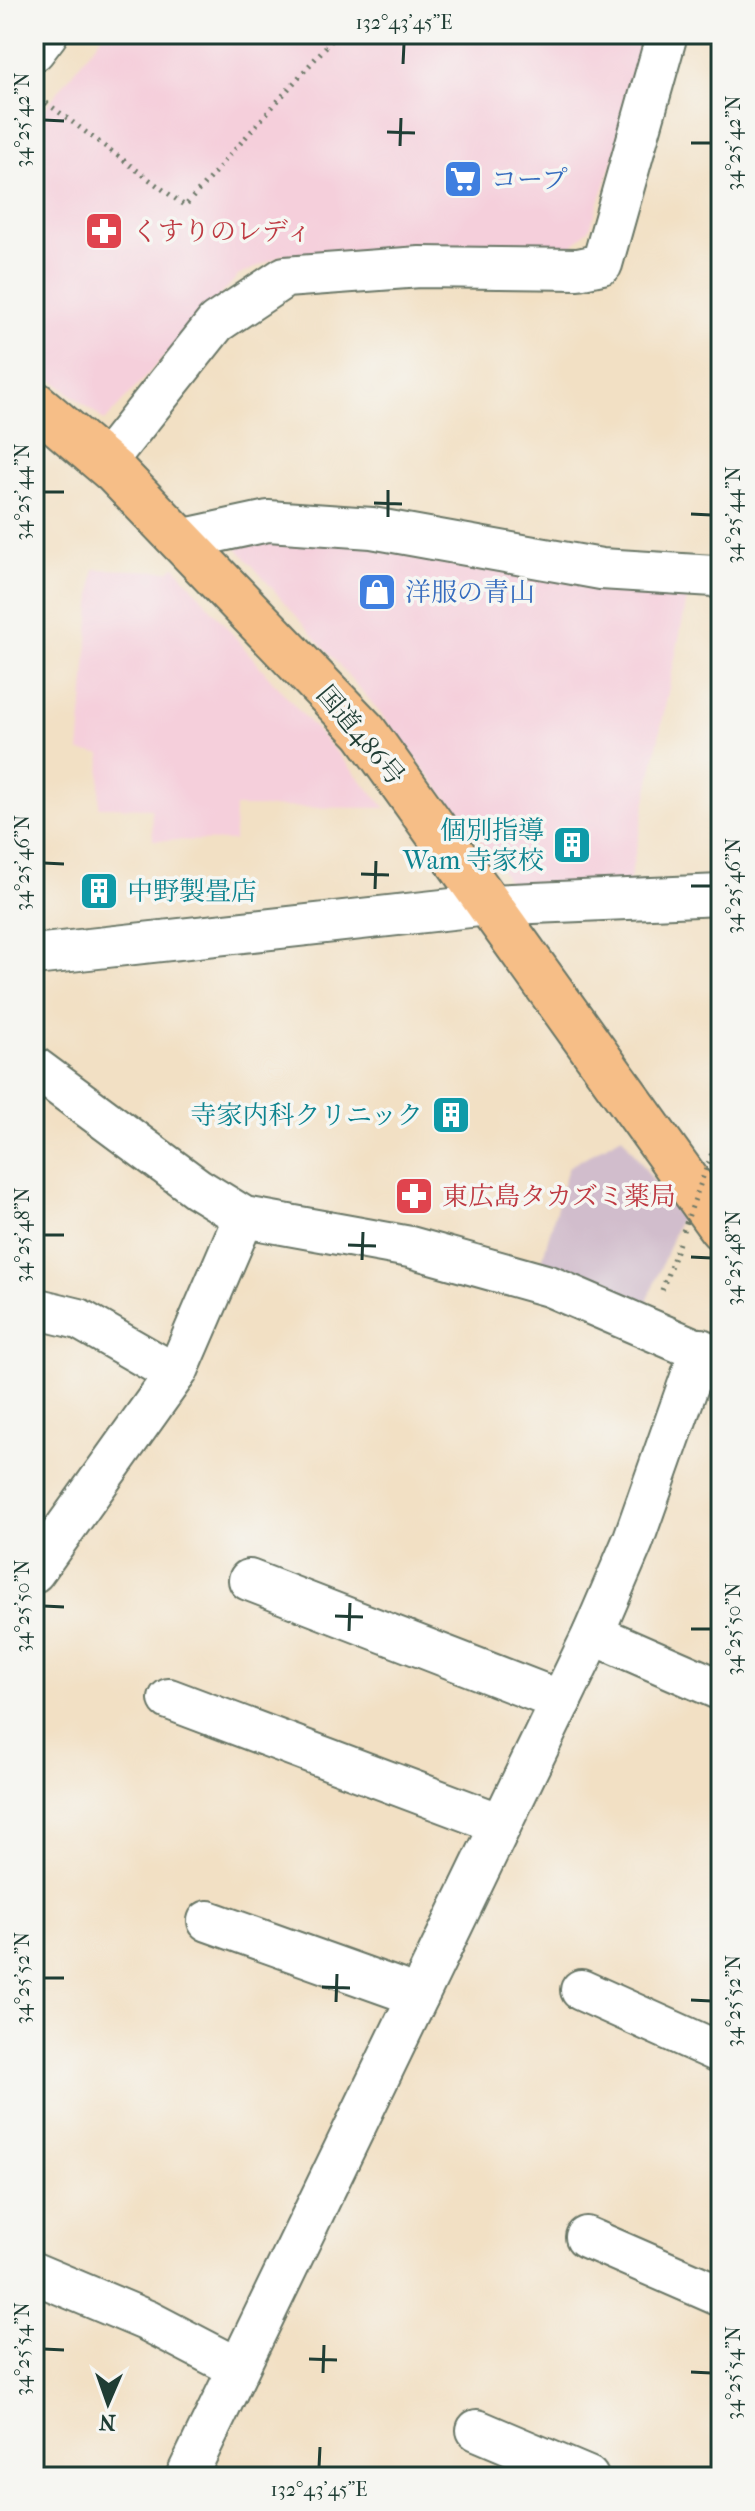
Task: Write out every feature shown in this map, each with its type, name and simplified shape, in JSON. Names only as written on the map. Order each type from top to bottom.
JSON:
[{"type":"highway","name":"国道486号","points":[[34,403],[104,464],[365,732],[488,905],[702,1230]]},
{"type":"street","points":[[34,51],[47,34]]},
{"type":"street","points":[[104,464],[216,323],[285,277],[420,267],[578,269],[602,264],[667,34]]},
{"type":"street","points":[[180,540],[268,521],[372,528],[601,569],[714,576],[721,579]]},
{"type":"street","points":[[34,955],[488,905],[721,895]]},
{"type":"street","points":[[34,1068],[197,1188],[244,1217],[410,1247],[549,1286],[711,1354],[593,1634],[186,2477]]},
{"type":"street","points":[[34,1572],[175,1374],[244,1217]]},
{"type":"street","points":[[34,1308],[79,1319],[175,1374]]},
{"type":"street","points":[[249,1580],[561,1701]]},
{"type":"street","points":[[593,1634],[721,1690]]},
{"type":"street","points":[[169,1699],[501,1824]]},
{"type":"street","points":[[208,1921],[418,1996]]},
{"type":"street","points":[[581,1990],[721,2053]]},
{"type":"street","points":[[586,2237],[721,2296]]},
{"type":"street","points":[[34,2273],[148,2321],[238,2368]]},
{"type":"street","points":[[477,2430],[588,2477]]},
{"type":"path","points":[[40,98],[185,206],[337,34]]},
{"type":"path","points":[[661,1292],[702,1230],[713,1150],[721,1130]]},
{"type":"shaded area","points":[[103,34],[650,34],[613,162],[590,228],[570,248],[282,255],[238,276],[105,421],[34,365],[34,122]]},
{"type":"shaded area","points":[[265,527],[691,580],[629,884],[513,891],[494,858],[372,703],[230,540]]},
{"type":"shaded area","points":[[175,566],[386,808],[235,807],[234,841],[153,840],[151,808],[99,807],[101,754],[79,752],[94,569],[168,571]]},
{"type":"shaded area","points":[[622,1136],[680,1218],[642,1315],[538,1275],[568,1167]]},
{"type":"place","name":"コープ","points":[[463,179]]},
{"type":"place","name":"くすりのレディ","points":[[104,231]]},
{"type":"place","name":"洋服の青山","points":[[377,592]]},
{"type":"place","name":"個別指導 Wam 寺家校","points":[[572,845]]},
{"type":"place","name":"中野製畳店","points":[[99,891]]},
{"type":"place","name":"寺家内科クリニック","points":[[451,1115]]},
{"type":"place","name":"東広島タカズミ薬局","points":[[414,1196]]}]
